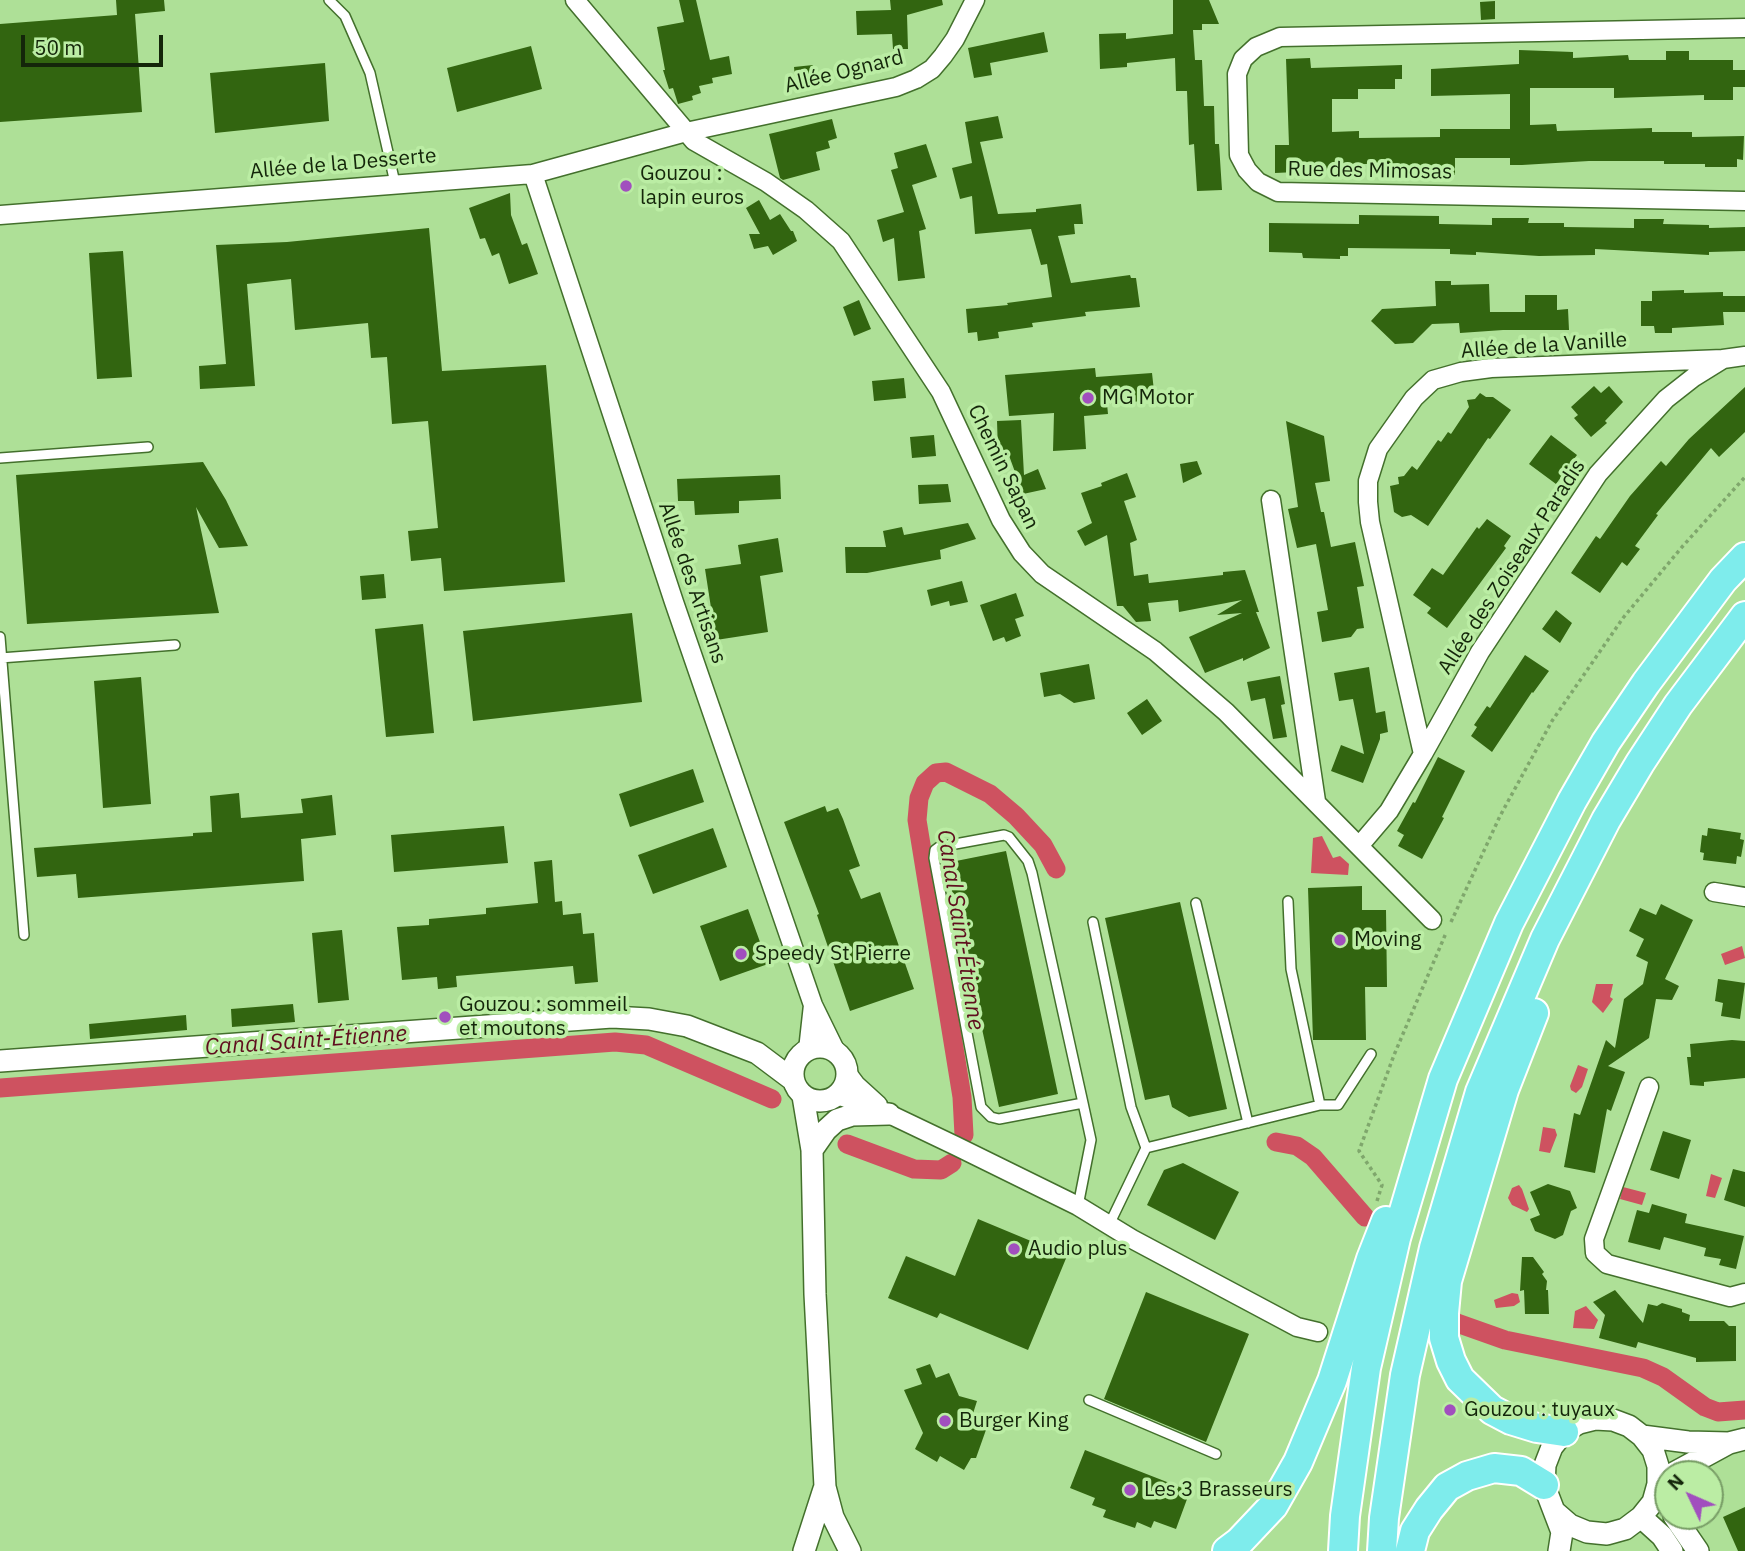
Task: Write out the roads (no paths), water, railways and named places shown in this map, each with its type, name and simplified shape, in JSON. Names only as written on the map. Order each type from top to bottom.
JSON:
[{"type":"highway","points":[[1227,1551],[1273,1506],[1298,1462],[1332,1381],[1371,1259],[1443,1079],[1509,923],[1572,801],[1606,742],[1646,683],[1723,580],[1745,557]]},
{"type":"highway","points":[[1382,1551],[1384,1518],[1405,1375],[1434,1248],[1480,1092],[1545,939],[1606,820],[1678,705],[1745,616]]},
{"type":"highway","points":[[1564,1432],[1511,1420],[1476,1397],[1460,1379],[1451,1361],[1444,1338],[1444,1313],[1447,1281],[1504,1090],[1606,820]]},
{"type":"highway","points":[[1343,1551],[1345,1516],[1366,1368],[1396,1238],[1443,1079]]},
{"type":"highway","points":[[1410,1551],[1415,1531],[1429,1509],[1447,1487],[1467,1476],[1494,1468],[1521,1471],[1544,1485]]},
{"type":"street","name":"Chemin Sapan","points":[[575,0],[686,132],[704,149],[776,189],[824,224],[841,241],[941,392],[1002,520],[1021,553],[1042,574],[1156,651],[1226,712],[1440,926]]},
{"type":"street","name":"Allée Ognard","points":[[686,132],[896,87],[916,79],[932,69],[943,56],[975,0]]},
{"type":"street","name":"Rue des Mimosas","points":[[1745,29],[1280,37],[1256,47],[1243,59],[1237,74],[1240,155],[1247,170],[1258,182],[1278,192],[1745,201]]},
{"type":"street","name":"Allée de la Desserte","points":[[0,215],[533,174],[686,132]]},
{"type":"street","name":"Allée des Artisans","points":[[533,174],[670,589],[813,1004],[836,1052]]},
{"type":"street","name":"Allée des Zoiseaux Paradis","points":[[1360,845],[1388,811],[1480,652],[1598,474],[1666,399],[1723,359],[1745,356]]},
{"type":"street","name":"Allée de la Vanille","points":[[1423,754],[1370,522],[1368,502],[1368,481],[1378,449],[1414,398],[1433,380],[1481,369],[1723,359]]},
{"type":"street","points":[[1271,500],[1316,801]]},
{"type":"street","points":[[1714,892],[1745,897]]},
{"type":"street","name":"Allée des Artisans","points":[[805,1051],[813,1004]]},
{"type":"street","points":[[0,1061],[612,1017],[649,1019],[687,1026],[757,1053],[819,1102],[833,1098],[889,1114],[1078,1206],[1297,1327],[1318,1332]]},
{"type":"street","points":[[757,1053],[805,1051],[822,1047],[836,1052],[846,1065],[843,1088],[833,1098],[812,1150]]},
{"type":"street","points":[[805,1051],[794,1066],[812,1150],[815,1294],[825,1487],[832,1517],[850,1551]]},
{"type":"street","points":[[847,1073],[865,1095],[889,1114]]},
{"type":"street","points":[[1648,1087],[1594,1239],[1595,1253],[1607,1264],[1730,1297],[1745,1293]]},
{"type":"street","points":[[812,1150],[837,1120],[852,1115],[889,1114]]},
{"type":"street","points":[[1559,1551],[1562,1532],[1544,1485],[1545,1465],[1552,1447],[1564,1432],[1579,1423],[1595,1419],[1621,1423],[1643,1436],[1688,1442],[1737,1441]]},
{"type":"street","points":[[1643,1436],[1655,1460]]},
{"type":"street","points":[[1709,1460],[1737,1441]]},
{"type":"street","points":[[804,1551],[825,1487]]},
{"type":"street","points":[[1581,1551],[1584,1546],[1606,1534],[1625,1528],[1654,1500]]},
{"type":"street","points":[[1555,1512],[1570,1525],[1587,1532],[1606,1534]]},
{"type":"street","points":[[1662,1530],[1662,1536],[1672,1551]]},
{"type":"street","points":[[1684,1530],[1698,1551]]},
{"type":"lane","points":[[329,0],[345,16],[367,62],[395,183]]},
{"type":"lane","points":[[0,458],[148,447]]},
{"type":"lane","points":[[0,637],[24,935]]},
{"type":"lane","points":[[1,658],[175,645]]},
{"type":"lane","points":[[1078,1206],[1091,1140],[1083,1103],[1027,861],[1009,836],[1004,835],[939,847],[935,850],[934,858],[981,1107],[990,1117],[999,1119],[1083,1103]]},
{"type":"lane","points":[[1288,901],[1291,970],[1320,1105]]},
{"type":"lane","points":[[1196,903],[1248,1123]]},
{"type":"lane","points":[[1093,922],[1131,1107],[1146,1148],[1109,1225]]},
{"type":"lane","points":[[1146,1148],[1320,1105],[1338,1105],[1371,1054]]},
{"type":"lane","points":[[1089,1400],[1216,1454]]},
{"type":"waterway","name":"Canal Saint-Étienne","points":[[964,1135],[962,1097],[917,820],[919,798],[925,783],[936,773],[946,772],[990,794],[1016,816],[1043,845],[1056,869]]},
{"type":"waterway","name":"Canal Saint-Étienne","points":[[0,1088],[615,1042],[646,1045],[772,1099]]},
{"type":"waterway","name":"Canal Saint-Étienne","points":[[1276,1142],[1297,1146],[1313,1157],[1365,1217]]},
{"type":"waterway","name":"Canal Saint-Étienne","points":[[847,1144],[914,1169],[941,1170],[952,1163]]},
{"type":"waterway","name":"Canal Saint-Étienne","points":[[1457,1323],[1505,1340],[1643,1368],[1663,1377],[1705,1407],[1718,1412],[1745,1410]]},
{"type":"place","name":"Gouzou : lapin euros","points":[[626,186]]},
{"type":"place","name":"MG Motor","points":[[1088,398]]},
{"type":"place","name":"Moving","points":[[1340,940]]},
{"type":"place","name":"Speedy St Pierre","points":[[741,954]]},
{"type":"place","name":"Gouzou : sommeil et moutons","points":[[445,1017]]},
{"type":"place","name":"Audio plus","points":[[1014,1249]]},
{"type":"place","name":"Gouzou : tuyaux","points":[[1450,1410]]},
{"type":"place","name":"Burger King","points":[[945,1421]]},
{"type":"place","name":"Les 3 Brasseurs","points":[[1130,1490]]}]
